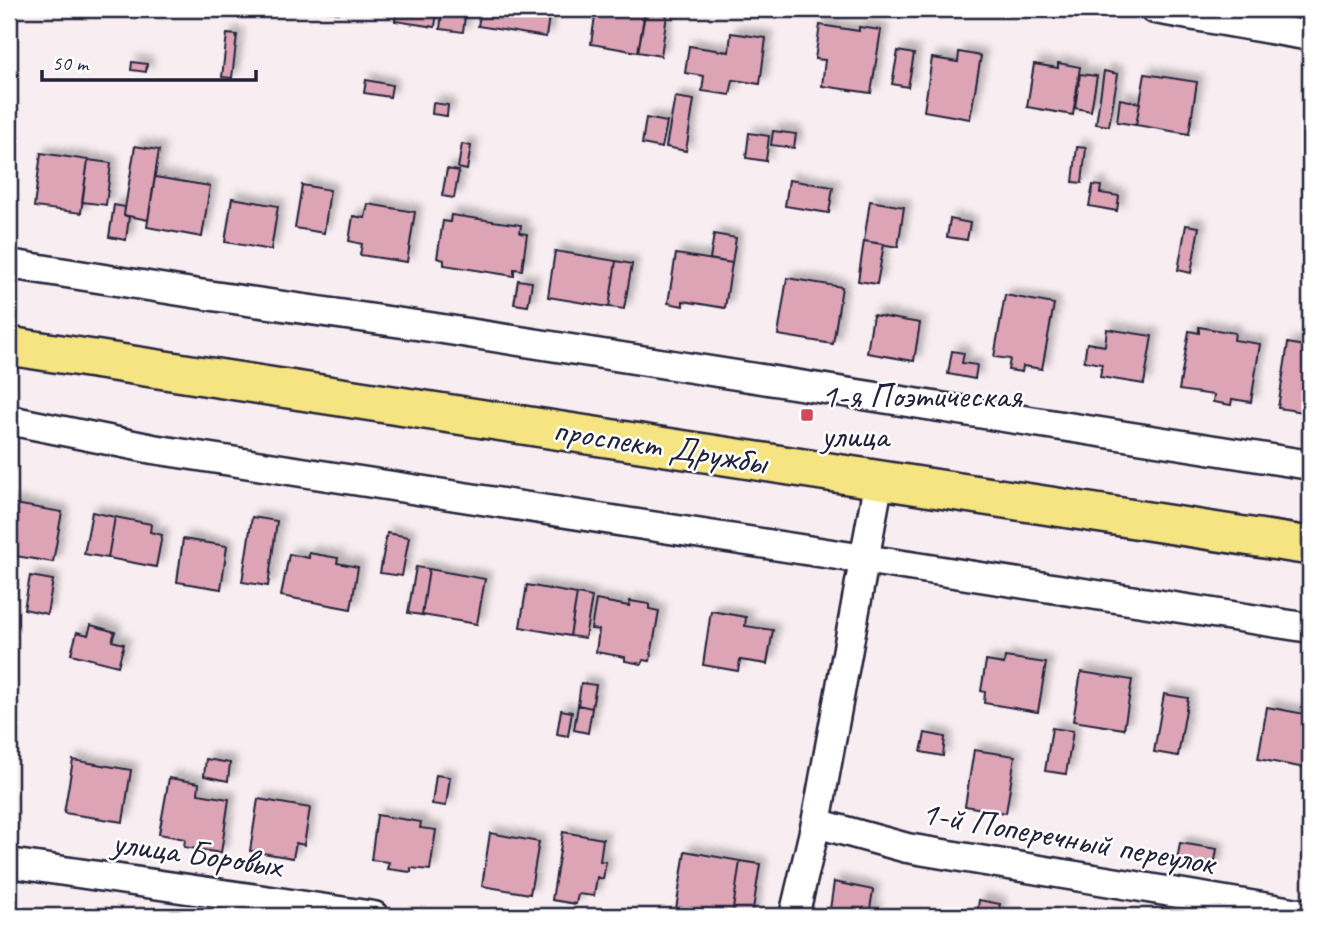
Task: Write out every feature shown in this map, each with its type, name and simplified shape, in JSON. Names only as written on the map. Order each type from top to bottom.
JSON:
[{"type":"main road","name":"проспект Дружбы","points":[[9,346],[1310,546]]},
{"type":"street","points":[[1155,9],[1310,36]]},
{"type":"street","points":[[9,264],[1310,464]]},
{"type":"street","points":[[9,420],[153,449],[1310,628]]},
{"type":"street","points":[[794,916],[816,822],[879,479]]},
{"type":"street","name":"1-й Поперечный переулок","points":[[816,822],[907,848],[1310,915]]},
{"type":"street","name":"улица Боровых","points":[[9,863],[374,916]]},
{"type":"building","points":[[312,9],[340,9],[339,13]]},
{"type":"building","points":[[396,9],[437,11],[435,27],[395,21]]},
{"type":"building","points":[[481,9],[550,9],[546,37],[478,26]]},
{"type":"building","points":[[596,9],[646,9],[638,52],[591,44]]},
{"type":"building","points":[[645,11],[667,15],[661,56],[638,52]]},
{"type":"building","points":[[442,13],[465,16],[463,32],[440,29]]},
{"type":"building","points":[[820,25],[859,31],[859,27],[881,30],[871,93],[822,86],[825,60],[815,59]]},
{"type":"building","points":[[731,33],[766,38],[760,84],[733,80],[730,95],[702,91],[704,76],[685,73],[689,46],[729,52]]},
{"type":"building","points":[[227,34],[237,35],[232,78],[222,77]]},
{"type":"building","points":[[898,51],[914,54],[908,87],[892,84]]},
{"type":"building","points":[[959,52],[981,56],[970,119],[924,111],[932,58],[958,62]]},
{"type":"building","points":[[132,62],[147,64],[146,72],[131,70]]},
{"type":"building","points":[[1058,63],[1080,67],[1073,115],[1027,107],[1034,64],[1058,68]]},
{"type":"building","points":[[1104,71],[1118,74],[1109,126],[1096,124]]},
{"type":"building","points":[[1080,74],[1097,76],[1091,111],[1075,108]]},
{"type":"building","points":[[1145,74],[1197,82],[1189,134],[1136,125]]},
{"type":"building","points":[[366,80],[392,85],[390,97],[364,93]]},
{"type":"building","points":[[675,97],[694,100],[686,151],[666,147]]},
{"type":"building","points":[[1120,99],[1140,103],[1136,125],[1117,122]]},
{"type":"building","points":[[433,103],[448,105],[447,116],[432,114]]},
{"type":"building","points":[[646,118],[667,122],[662,148],[642,144]]},
{"type":"building","points":[[773,131],[796,134],[794,148],[771,145]]},
{"type":"building","points":[[749,133],[769,136],[766,161],[746,158]]},
{"type":"building","points":[[462,144],[471,146],[467,170],[458,168]]},
{"type":"building","points":[[135,146],[159,150],[148,220],[124,215]]},
{"type":"building","points":[[1077,147],[1086,148],[1082,183],[1073,182]]},
{"type":"building","points":[[41,153],[88,160],[81,213],[34,207]]},
{"type":"building","points":[[88,160],[111,163],[106,205],[82,202]]},
{"type":"building","points":[[447,169],[459,171],[454,198],[442,196]]},
{"type":"building","points":[[155,177],[210,186],[202,237],[147,227]]},
{"type":"building","points":[[789,180],[833,187],[829,213],[785,206]]},
{"type":"building","points":[[302,185],[330,190],[324,233],[295,228]]},
{"type":"building","points":[[1093,185],[1101,186],[1100,193],[1119,196],[1117,211],[1089,206]]},
{"type":"building","points":[[232,198],[278,206],[271,250],[225,242]]},
{"type":"building","points":[[870,201],[904,207],[898,247],[864,241]]},
{"type":"building","points":[[368,204],[415,212],[407,262],[360,255],[362,244],[349,241],[353,216],[365,218]]},
{"type":"building","points":[[114,205],[125,207],[124,215],[129,217],[126,240],[109,237]]},
{"type":"building","points":[[451,215],[521,225],[520,233],[527,234],[522,270],[514,269],[514,276],[444,265],[444,260],[437,258],[443,221],[450,222]]},
{"type":"building","points":[[950,219],[970,223],[967,240],[947,237]]},
{"type":"building","points":[[1186,225],[1199,227],[1191,273],[1178,270]]},
{"type":"building","points":[[714,234],[736,238],[732,263],[710,259]]},
{"type":"building","points":[[864,241],[884,244],[877,284],[858,281]]},
{"type":"building","points":[[555,251],[616,261],[609,307],[548,297]]},
{"type":"building","points":[[676,254],[732,263],[725,308],[683,301],[683,306],[668,303]]},
{"type":"building","points":[[616,261],[632,264],[624,309],[609,307]]},
{"type":"building","points":[[787,278],[842,287],[833,344],[778,335]]},
{"type":"building","points":[[518,280],[532,282],[528,306],[514,304]]},
{"type":"building","points":[[1005,295],[1054,304],[1042,369],[1023,366],[1022,372],[1008,370],[1010,359],[994,357]]},
{"type":"building","points":[[873,315],[920,323],[914,361],[867,353]]},
{"type":"building","points":[[1199,327],[1235,333],[1234,340],[1260,344],[1251,402],[1232,399],[1231,405],[1213,402],[1214,395],[1179,390],[1189,331],[1199,333]]},
{"type":"building","points":[[1107,329],[1152,336],[1144,384],[1100,377],[1102,364],[1084,361],[1087,343],[1105,346]]},
{"type":"building","points":[[1288,343],[1310,347],[1310,413],[1278,408]]},
{"type":"building","points":[[952,351],[964,353],[962,363],[977,365],[975,379],[948,374]]},
{"type":"building","points":[[9,503],[62,512],[53,562],[9,555]]},
{"type":"building","points":[[92,512],[115,517],[108,558],[84,554]]},
{"type":"building","points":[[115,517],[151,524],[150,532],[162,535],[156,567],[108,558]]},
{"type":"building","points":[[252,517],[277,521],[268,586],[242,582]]},
{"type":"building","points":[[387,533],[409,537],[402,576],[380,573]]},
{"type":"building","points":[[183,539],[227,546],[221,589],[177,582]]},
{"type":"building","points":[[309,553],[338,558],[337,563],[358,567],[351,609],[281,596],[289,554],[309,558]]},
{"type":"building","points":[[416,567],[429,569],[422,615],[408,613]]},
{"type":"building","points":[[429,569],[485,579],[477,624],[422,615]]},
{"type":"building","points":[[30,576],[53,580],[47,614],[24,609]]},
{"type":"building","points":[[527,585],[577,594],[570,636],[520,627]]},
{"type":"building","points":[[577,594],[592,597],[585,638],[570,636]]},
{"type":"building","points":[[596,600],[629,606],[630,601],[649,604],[649,609],[659,611],[650,661],[643,660],[642,664],[625,661],[625,657],[596,652],[599,630],[591,629]]},
{"type":"building","points":[[711,611],[746,617],[745,626],[773,630],[767,664],[740,660],[738,671],[703,665]]},
{"type":"building","points":[[91,625],[115,632],[112,641],[124,644],[118,666],[71,654],[77,632],[88,635]]},
{"type":"building","points":[[1005,657],[1046,663],[1038,712],[984,703],[985,692],[981,691],[986,661],[1004,664]]},
{"type":"building","points":[[1081,672],[1132,680],[1124,729],[1073,721]]},
{"type":"building","points":[[581,683],[596,685],[592,708],[578,705]]},
{"type":"building","points":[[1164,694],[1188,698],[1178,756],[1154,752]]},
{"type":"building","points":[[578,705],[592,708],[588,733],[574,730]]},
{"type":"building","points":[[1267,707],[1310,715],[1310,769],[1258,759]]},
{"type":"building","points":[[561,710],[572,712],[568,736],[557,734]]},
{"type":"building","points":[[1052,728],[1073,731],[1066,774],[1045,771]]},
{"type":"building","points":[[925,733],[945,737],[943,756],[921,752]]},
{"type":"building","points":[[974,750],[1015,756],[1006,813],[965,806]]},
{"type":"building","points":[[206,759],[230,763],[228,781],[204,776]]},
{"type":"building","points":[[73,760],[131,770],[123,822],[64,813]]},
{"type":"building","points":[[436,775],[450,777],[446,806],[432,804]]},
{"type":"building","points":[[169,778],[199,783],[198,794],[229,799],[221,853],[184,847],[185,839],[159,834]]},
{"type":"building","points":[[258,799],[310,808],[304,845],[296,843],[293,858],[250,851]]},
{"type":"building","points":[[377,815],[421,822],[420,828],[436,830],[430,870],[411,868],[411,872],[387,869],[389,862],[371,860]]},
{"type":"building","points":[[563,832],[603,839],[600,861],[606,862],[603,879],[597,877],[594,896],[578,894],[576,904],[552,900]]},
{"type":"building","points":[[490,833],[539,842],[530,894],[482,886]]},
{"type":"building","points":[[1180,843],[1217,849],[1214,867],[1177,861]]},
{"type":"building","points":[[685,851],[740,861],[732,916],[675,916]]},
{"type":"building","points":[[740,861],[760,864],[752,916],[732,916]]},
{"type":"building","points":[[834,882],[873,890],[870,909],[875,910],[874,916],[829,916]]},
{"type":"building","points":[[979,900],[1000,904],[998,916],[977,916]]},
{"type":"place","name":"1-я Поэтическая улица","points":[[807,415]]}]
